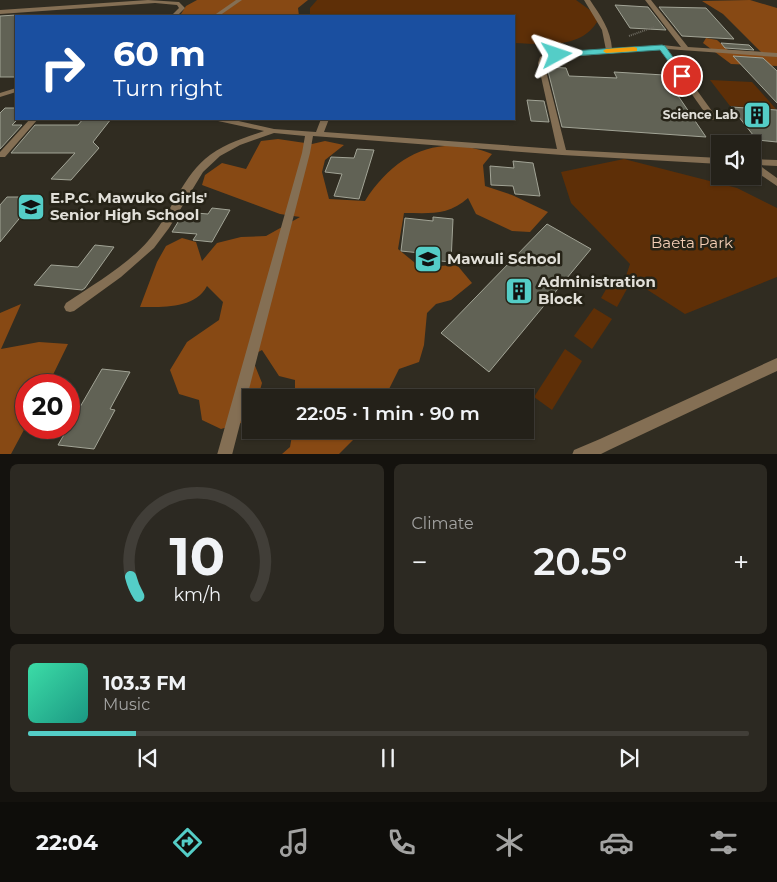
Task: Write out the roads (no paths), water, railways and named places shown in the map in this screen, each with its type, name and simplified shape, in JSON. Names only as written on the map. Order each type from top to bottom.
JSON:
[{"type":"lane","points":[[217,15],[239,0]]},
{"type":"lane","points":[[587,0],[603,25],[609,42],[609,50]]},
{"type":"lane","points":[[648,0],[686,50]]},
{"type":"lane","points":[[0,12],[155,1],[179,4],[182,8],[175,15]]},
{"type":"lane","points":[[662,47],[713,118]]},
{"type":"lane","points":[[562,152],[541,63],[543,57],[662,47],[777,55]]},
{"type":"lane","points":[[0,95],[15,90]]},
{"type":"lane","points":[[1,157],[33,120]]},
{"type":"lane","points":[[225,120],[274,131],[562,152],[711,160]]},
{"type":"lane","points":[[224,454],[306,153],[314,133],[324,120]]},
{"type":"lane","points":[[70,307],[125,268],[159,235],[197,174],[215,154],[243,140],[274,131]]},
{"type":"lane","points":[[761,163],[777,163]]},
{"type":"lane","points":[[761,170],[777,183]]},
{"type":"lane","points":[[579,454],[604,445],[777,364]]},
{"type":"place","name":"Science Lab","points":[[757,115]]},
{"type":"place","name":"E.P.C. Mawuko Girls' Senior High School","points":[[31,207]]},
{"type":"place","name":"Mawuli School","points":[[428,259]]},
{"type":"place","name":"Administration Block","points":[[519,291]]},
{"type":"park label","name":"Baeta Park","points":[[692,243]]}]
